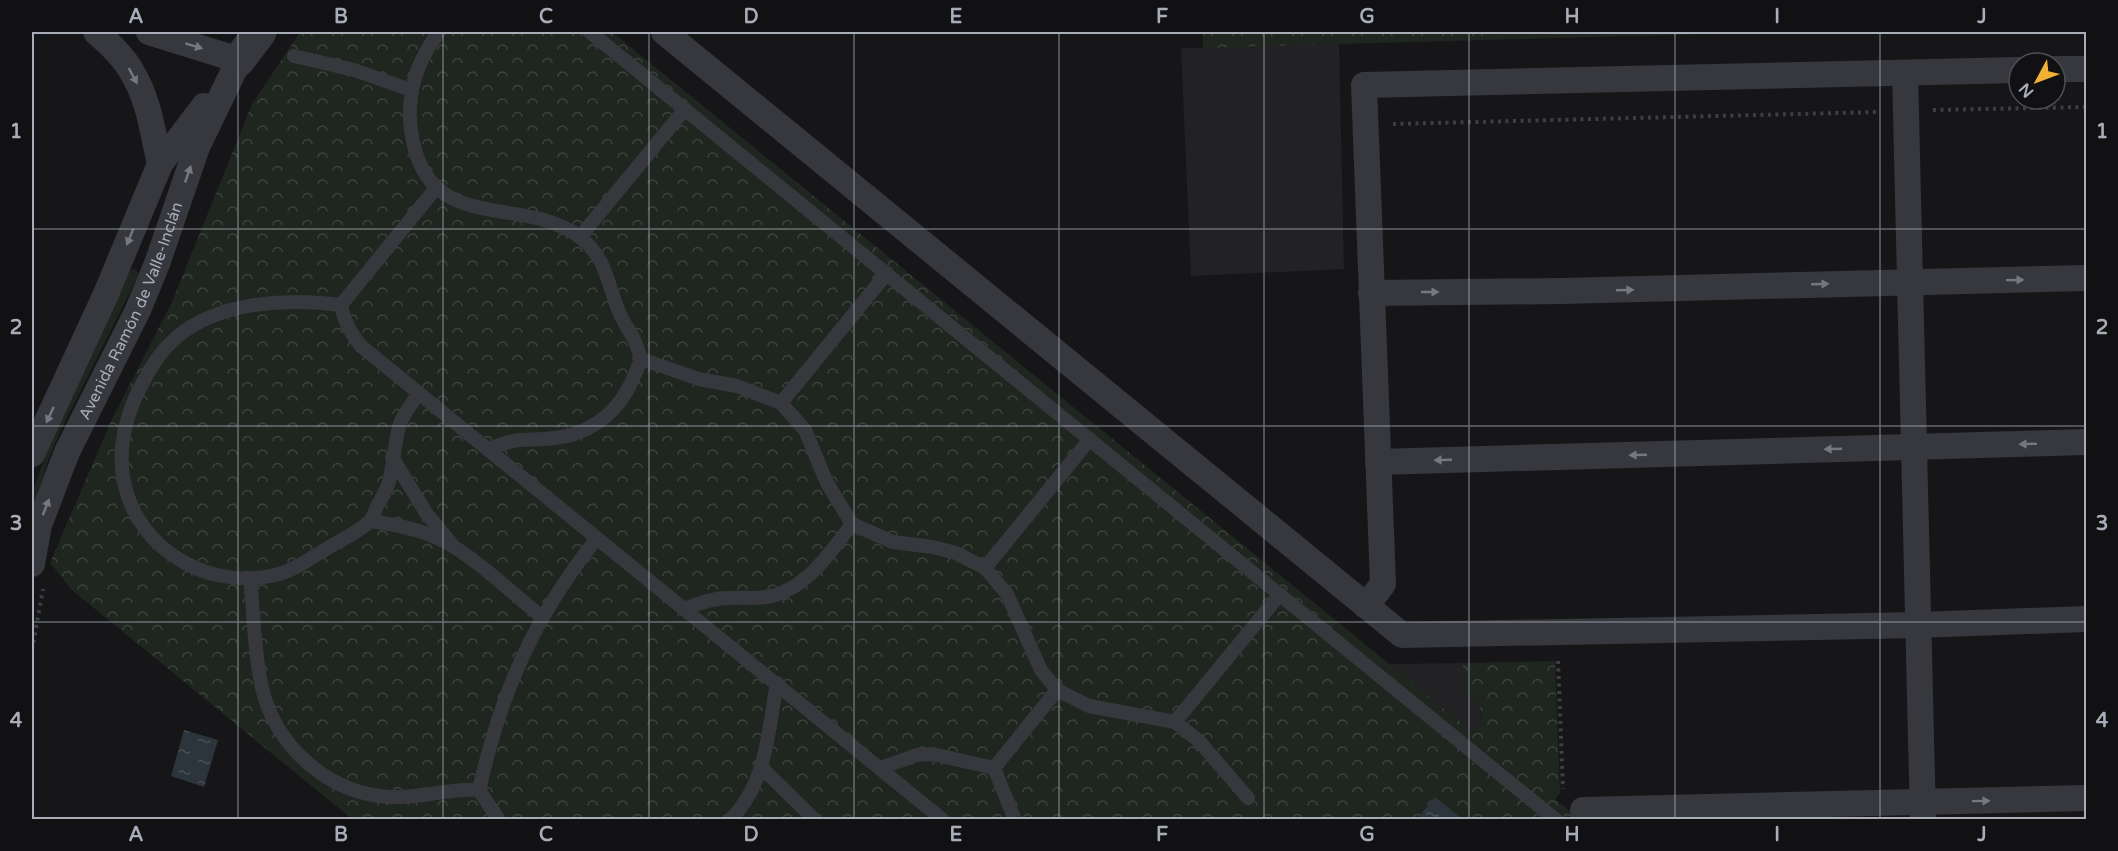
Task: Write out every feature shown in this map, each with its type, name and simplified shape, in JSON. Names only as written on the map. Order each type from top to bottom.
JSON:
[{"type":"street","points":[[96,32],[120,55],[134,74],[148,112],[160,164]]},
{"type":"street","points":[[149,32],[239,60],[260,32]]},
{"type":"street","points":[[664,32],[1402,635],[1918,625],[2086,619]]},
{"type":"street","name":"Avenida Ramón de Valle-Inclán","points":[[32,454],[106,294],[160,164],[239,60]]},
{"type":"street","name":"Avenida Ramón de Valle-Inclán","points":[[32,564],[39,525],[67,452],[138,310],[158,261],[196,147],[239,60]]},
{"type":"street","points":[[2067,69],[2086,69]]},
{"type":"street","points":[[1366,606],[1383,584],[1364,85],[2007,70]]},
{"type":"street","points":[[1905,73],[1922,811]]},
{"type":"street","points":[[1371,293],[1561,291],[2086,278]]},
{"type":"street","points":[[1378,462],[2086,442]]},
{"type":"street","points":[[1573,803],[1922,811],[2086,798]]},
{"type":"lane","points":[[439,32],[426,48],[411,90],[409,116],[412,141],[422,166],[436,188],[460,201],[490,210],[544,221],[562,227],[580,237],[602,262],[621,317],[633,336],[641,359],[632,385],[616,407],[595,424],[570,435],[543,440],[516,440],[487,449]]},
{"type":"lane","points":[[590,32],[1280,594],[1542,814],[1556,819]]},
{"type":"lane","points":[[294,56],[354,70],[411,90]]},
{"type":"lane","points":[[580,237],[685,109]]},
{"type":"lane","points":[[341,305],[436,188]]},
{"type":"lane","points":[[781,403],[887,273]]},
{"type":"lane","points":[[341,305],[312,301],[282,302],[253,305],[224,313],[196,324],[177,337],[160,355],[146,376],[127,422],[122,444],[122,468],[130,502],[147,532],[163,549],[182,563],[204,573],[227,578],[250,579],[272,576],[294,569],[370,521],[389,483],[401,422],[418,393]]},
{"type":"lane","points":[[341,305],[344,319],[361,346],[943,819]]},
{"type":"lane","points":[[641,359],[691,377],[736,386],[781,403],[805,430],[827,483],[852,524],[893,542],[933,547],[956,553],[985,568],[1007,594],[1041,670],[1057,690],[1089,706],[1175,722],[1199,741],[1248,798]]},
{"type":"lane","points":[[985,568],[1090,440]]},
{"type":"lane","points":[[393,457],[426,513],[454,546],[542,617]]},
{"type":"lane","points":[[370,521],[421,531],[454,546]]},
{"type":"lane","points":[[684,609],[705,601],[728,598],[751,599],[785,592],[813,572],[852,524]]},
{"type":"lane","points":[[499,819],[479,790],[489,745],[503,701],[520,658],[558,589],[597,538]]},
{"type":"lane","points":[[250,579],[262,688],[269,710],[279,729],[307,763],[325,776],[345,786],[387,797],[409,797],[462,789],[479,790]]},
{"type":"lane","points":[[1175,722],[1280,594]]},
{"type":"lane","points":[[729,819],[743,804],[762,768],[777,684]]},
{"type":"lane","points":[[994,768],[1057,690]]},
{"type":"lane","points":[[880,768],[917,755],[933,754],[994,768]]},
{"type":"lane","points":[[762,768],[815,819]]},
{"type":"lane","points":[[994,768],[1015,819]]},
{"type":"path","points":[[1924,111],[2086,107]]},
{"type":"path","points":[[1393,135],[1393,123],[1882,112]]},
{"type":"path","points":[[1558,656],[1573,803]]},
{"type":"shaded area","points":[[1339,44],[1344,269],[1191,276],[1181,48]]},
{"type":"shaded area","points":[[1463,663],[1463,690],[1480,704],[1481,723],[1473,732],[1389,664]]},
{"type":"green space","points":[[300,32],[612,32],[1473,732],[1481,723],[1480,704],[1463,690],[1463,663],[1555,661],[1560,793],[1555,799],[1580,819],[352,819],[73,591],[50,563],[112,419],[172,302],[252,104]]},
{"type":"green space","points":[[1203,32],[1483,32],[1483,40],[1203,48]]},
{"type":"green space","points":[[1483,32],[1715,32],[1715,34],[1483,40]]},
{"type":"green space","points":[[135,269],[139,274],[59,434],[32,509],[32,493],[63,413],[130,270]]},
{"type":"water","points":[[184,730],[218,740],[204,787],[171,776]]},
{"type":"water","points":[[1435,797],[1462,819],[1417,819]]}]
